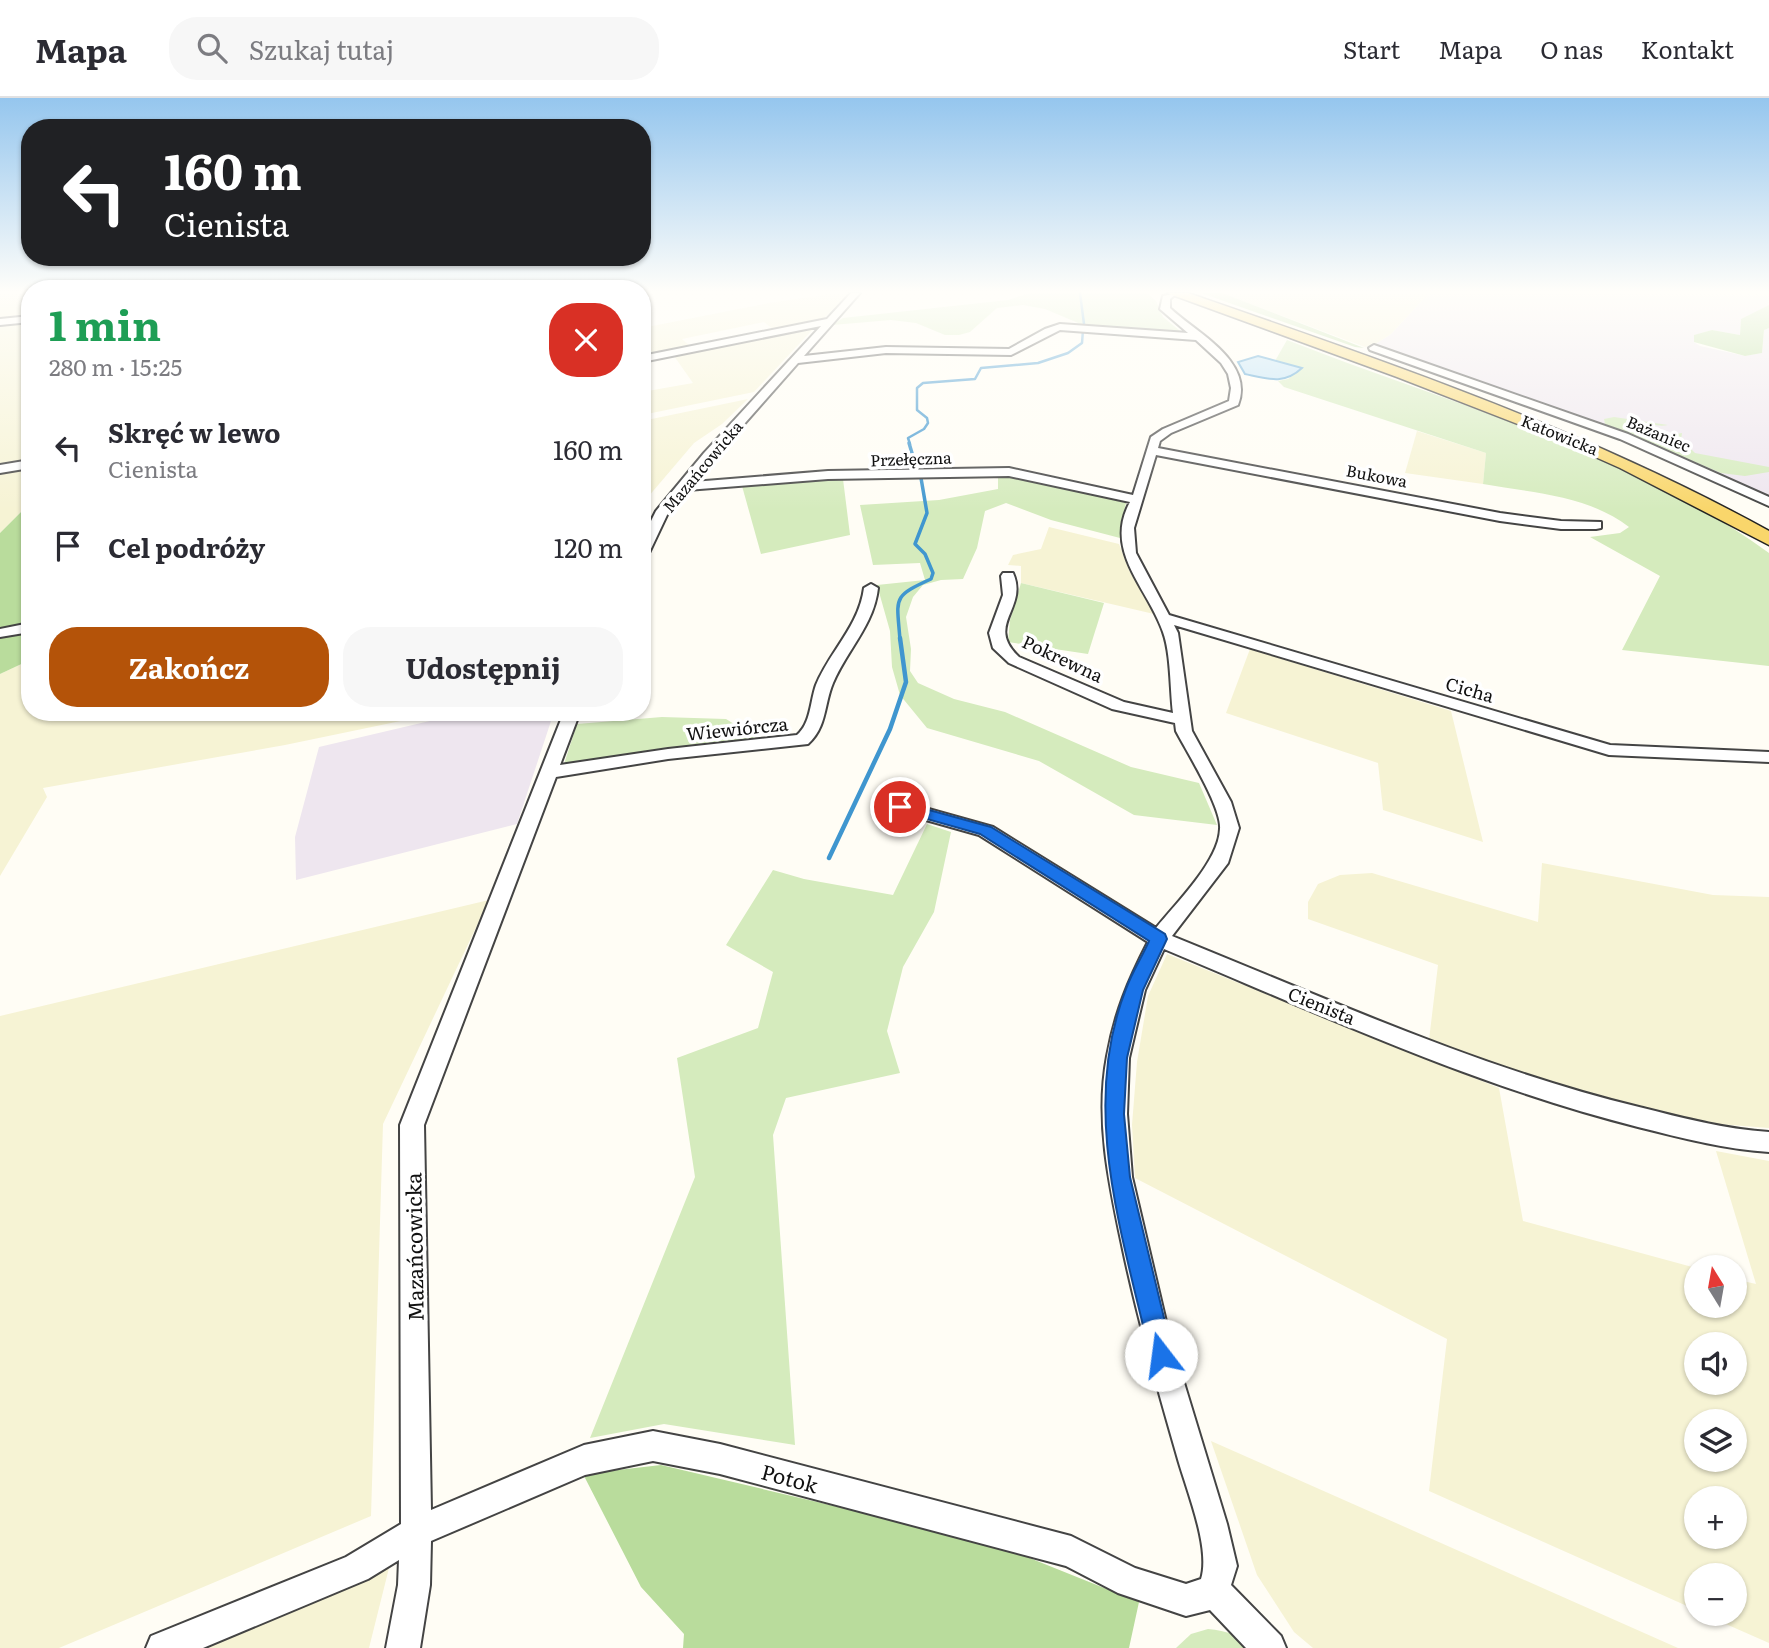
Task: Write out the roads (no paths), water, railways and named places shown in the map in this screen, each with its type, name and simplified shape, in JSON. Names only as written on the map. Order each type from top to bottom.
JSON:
[{"type":"main road","name":"Katowicka","points":[[1375,365],[1574,439],[1655,476],[1769,539]]},
{"type":"main road","name":"Katowicka","points":[[1395,365],[1591,436],[1687,478],[1769,521]]},
{"type":"street","name":"Mazańcowicka","points":[[651,535],[661,514],[683,487],[789,365]]},
{"type":"street","points":[[1228,365],[1238,391],[1234,403],[1167,431],[1155,439],[1127,528],[1129,553],[1171,633],[1184,731],[1222,802],[1230,828],[1221,858],[1159,939],[1134,990],[1118,1058],[1115,1114],[1119,1177],[1154,1330],[1212,1524],[1221,1566],[1213,1590],[1269,1648]]},
{"type":"street","name":"Bażaniec","points":[[1424,365],[1617,432],[1711,472],[1769,502]]},
{"type":"street","name":"Bukowa","points":[[1153,451],[1524,521],[1595,525]]},
{"type":"street","points":[[0,469],[21,466]]},
{"type":"street","name":"Przełęczna","points":[[683,487],[828,475],[1009,471],[1138,500]]},
{"type":"street","points":[[651,516],[661,514]]},
{"type":"street","name":"Pokrewna","points":[[1008,576],[1010,595],[996,633],[1001,648],[1014,660],[1138,712],[1163,719],[1182,719]]},
{"type":"street","name":"Wiewiórcza","points":[[550,772],[668,754],[802,740],[814,729],[817,708],[827,679],[867,607],[871,588]]},
{"type":"street","name":"Cicha","points":[[1166,619],[1609,750],[1769,757]]},
{"type":"street","points":[[0,633],[21,629]]},
{"type":"street","name":"Mazańcowicka","points":[[403,1648],[414,1585],[415,1532],[412,1125],[569,721]]},
{"type":"street","name":"Cienista","points":[[900,807],[986,831],[1159,939],[1461,1062],[1578,1102],[1728,1139],[1769,1142]]},
{"type":"street","name":"Potok","points":[[415,1532],[584,1460],[653,1446],[747,1466],[1071,1552],[1129,1582],[1186,1600],[1199,1598],[1213,1590]]},
{"type":"street","points":[[163,1648],[357,1568],[415,1532]]},
{"type":"water","points":[[1240,365],[1292,365],[1302,368],[1282,379],[1245,374]]},
{"type":"waterway","points":[[910,444],[908,438],[924,429],[928,423],[927,418],[917,410],[917,388],[923,383],[975,379],[981,368],[1011,365]]},
{"type":"waterway","points":[[909,443],[917,470]]},
{"type":"waterway","points":[[900,640],[899,601],[909,590],[931,579],[933,573],[925,554],[915,544],[927,513],[921,478]]},
{"type":"waterway","points":[[829,858],[890,729],[906,682],[900,638]]}]
